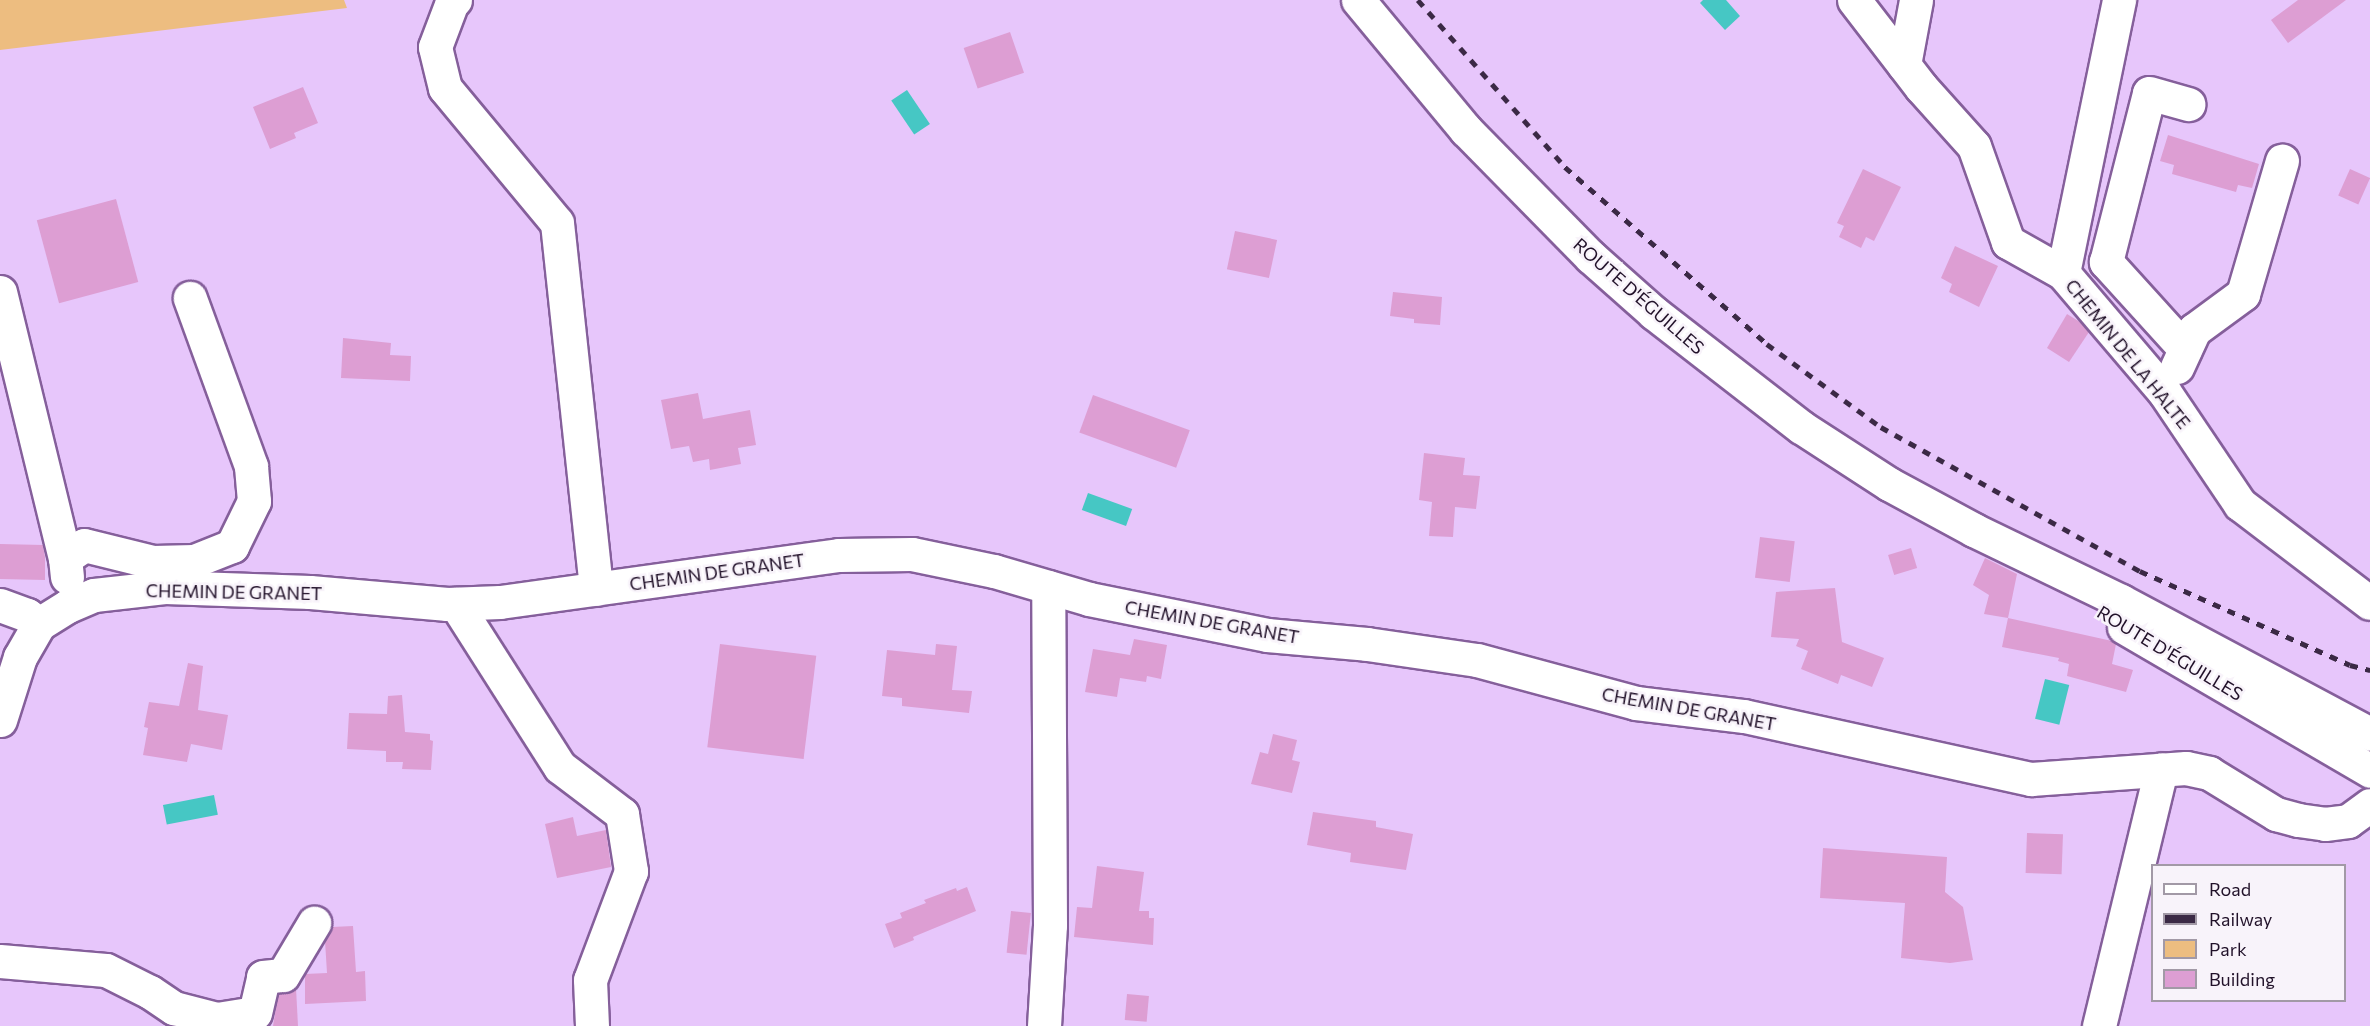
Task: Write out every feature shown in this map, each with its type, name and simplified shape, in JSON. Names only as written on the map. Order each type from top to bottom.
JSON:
[{"type":"street","points":[[455,0],[452,2],[435,47],[445,87],[557,223],[597,589]]},
{"type":"street","name":"ROUTE D'ÉGUILLES","points":[[1358,0],[1466,130],[1591,257],[1654,312],[1801,427],[1888,484],[1974,530],[2121,601],[2370,734]]},
{"type":"street","name":"CHEMIN DE LA HALTE","points":[[1854,0],[1904,65],[1974,146],[2008,242],[2063,273],[2165,393],[2240,504],[2370,603]]},
{"type":"street","points":[[1904,65],[1916,0]]},
{"type":"street","points":[[2063,273],[2119,0]]},
{"type":"street","points":[[2185,349],[2106,262],[2149,93],[2188,104]]},
{"type":"street","points":[[2165,393],[2194,330],[2243,294],[2282,161]]},
{"type":"street","points":[[0,291],[65,558],[68,606]]},
{"type":"street","points":[[65,558],[84,545],[153,562],[194,561],[232,546],[254,501],[251,466],[190,298]]},
{"type":"street","name":"ROUTE D'ÉGUILLES","points":[[1974,530],[2136,634],[2370,771]]},
{"type":"street","name":"CHEMIN DE GRANET","points":[[0,720],[20,657],[39,624],[68,606],[94,595],[165,587],[310,592],[456,604],[500,602],[839,555],[912,554],[994,571],[1089,599],[1267,635],[1367,644],[1477,660],[1636,703],[1744,717],[2031,779],[2186,768],[2209,773],[2277,813],[2298,820],[2325,824],[2348,821],[2370,805]]},
{"type":"street","points":[[1044,1026],[1050,925],[1048,587]]},
{"type":"street","points":[[456,604],[560,767],[622,814],[631,871],[590,980],[594,1026]]},
{"type":"street","points":[[0,606],[27,615],[39,624]]},
{"type":"street","points":[[2099,1026],[2161,769]]},
{"type":"street","points":[[0,961],[105,970],[150,992],[174,1008],[217,1019],[255,1013],[263,976],[283,975],[314,923]]},
{"type":"green space","points":[[0,0],[344,0],[347,8],[0,50]]},
{"type":"shaded area","points":[[1703,0],[1726,0],[1740,16],[1725,30],[1700,3]]},
{"type":"shaded area","points":[[907,90],[930,124],[914,135],[891,101]]},
{"type":"shaded area","points":[[1088,493],[1132,509],[1126,526],[1082,510]]},
{"type":"shaded area","points":[[2045,679],[2069,685],[2059,725],[2035,719]]},
{"type":"shaded area","points":[[214,795],[218,815],[167,825],[163,805]]},
{"type":"building","points":[[2298,0],[2346,0],[2288,43],[2271,20]]},
{"type":"building","points":[[1010,32],[1024,73],[978,89],[964,48]]},
{"type":"building","points":[[303,87],[318,123],[294,133],[296,138],[270,149],[253,107]]},
{"type":"building","points":[[2168,135],[2259,164],[2252,188],[2238,185],[2236,192],[2172,174],[2174,165],[2160,161]]},
{"type":"building","points":[[1863,169],[1901,187],[1874,241],[1866,237],[1861,248],[1839,237],[1844,226],[1837,223]]},
{"type":"building","points":[[2350,169],[2370,178],[2358,204],[2338,195]]},
{"type":"building","points":[[116,199],[138,282],[59,303],[37,220]]},
{"type":"building","points":[[1235,231],[1277,240],[1269,278],[1227,269]]},
{"type":"building","points":[[1955,246],[1998,266],[1979,307],[1949,292],[1952,284],[1941,278]]},
{"type":"building","points":[[1393,292],[1442,297],[1440,325],[1414,323],[1414,319],[1390,316]]},
{"type":"building","points":[[2067,314],[2080,322],[2089,332],[2069,362],[2047,348]]},
{"type":"building","points":[[343,338],[391,343],[390,355],[411,356],[410,381],[341,378]]},
{"type":"building","points":[[698,393],[703,419],[750,410],[756,445],[738,448],[741,464],[710,470],[709,459],[693,462],[689,446],[671,449],[661,400]]},
{"type":"building","points":[[1093,395],[1190,430],[1176,468],[1079,433]]},
{"type":"building","points":[[1424,453],[1465,458],[1463,475],[1480,476],[1476,509],[1455,507],[1453,537],[1429,536],[1432,502],[1419,500]]},
{"type":"building","points":[[1760,537],[1795,541],[1790,582],[1755,578]]},
{"type":"building","points":[[0,544],[43,545],[45,580],[0,579]]},
{"type":"building","points":[[1911,548],[1917,568],[1894,575],[1888,555]]},
{"type":"building","points":[[1985,558],[2017,574],[2008,618],[1984,614],[1989,595],[1973,585]]},
{"type":"building","points":[[1835,588],[1842,642],[1884,658],[1872,687],[1841,675],[1838,684],[1801,669],[1808,651],[1796,646],[1799,639],[1771,637],[1776,592]]},
{"type":"building","points":[[2008,618],[2112,641],[2116,644],[2112,664],[2133,670],[2126,692],[2067,676],[2069,664],[2058,661],[2059,658],[2002,647]]},
{"type":"building","points":[[1134,639],[1167,645],[1161,679],[1147,676],[1146,682],[1120,678],[1117,697],[1085,692],[1093,649],[1130,655]]},
{"type":"building","points":[[720,644],[816,656],[804,759],[707,747]]},
{"type":"building","points":[[936,644],[957,646],[952,690],[972,691],[969,713],[902,706],[902,698],[882,696],[887,650],[935,655]]},
{"type":"building","points":[[188,663],[203,666],[198,710],[228,715],[222,750],[191,744],[187,762],[143,755],[148,728],[144,727],[149,702],[179,706]]},
{"type":"building","points":[[402,695],[405,732],[430,734],[430,740],[433,741],[431,770],[402,769],[403,762],[386,762],[386,751],[347,749],[349,713],[387,714],[388,696]]},
{"type":"building","points":[[1273,734],[1297,740],[1292,760],[1300,762],[1292,793],[1251,784],[1260,752],[1268,754]]},
{"type":"building","points":[[1313,812],[1376,821],[1376,827],[1413,834],[1406,870],[1350,862],[1351,853],[1307,845]]},
{"type":"building","points":[[573,817],[577,836],[606,830],[611,867],[557,878],[545,824]]},
{"type":"building","points":[[2027,833],[2063,834],[2062,874],[2026,873]]},
{"type":"building","points":[[1823,848],[1947,857],[1945,892],[1963,907],[1973,960],[1950,963],[1901,958],[1905,903],[1820,898]]},
{"type":"building","points":[[1097,866],[1144,872],[1139,911],[1149,911],[1149,918],[1154,918],[1153,945],[1074,937],[1077,907],[1092,908]]},
{"type":"building","points":[[967,887],[976,911],[913,937],[914,940],[894,948],[885,924],[902,918],[900,913],[926,903],[924,900],[956,888],[957,891]]},
{"type":"building","points":[[1011,911],[1031,913],[1027,955],[1007,953]]},
{"type":"building","points":[[353,926],[356,972],[365,971],[366,1001],[305,1004],[305,974],[327,973],[325,941],[332,927]]},
{"type":"building","points":[[296,988],[298,1026],[273,1026],[278,994]]},
{"type":"building","points":[[1127,994],[1149,996],[1147,1022],[1125,1020]]},
{"type":"railway","points":[[1418,0],[1565,167],[1767,344],[1881,427],[2140,571],[2350,665],[2370,670]]}]
